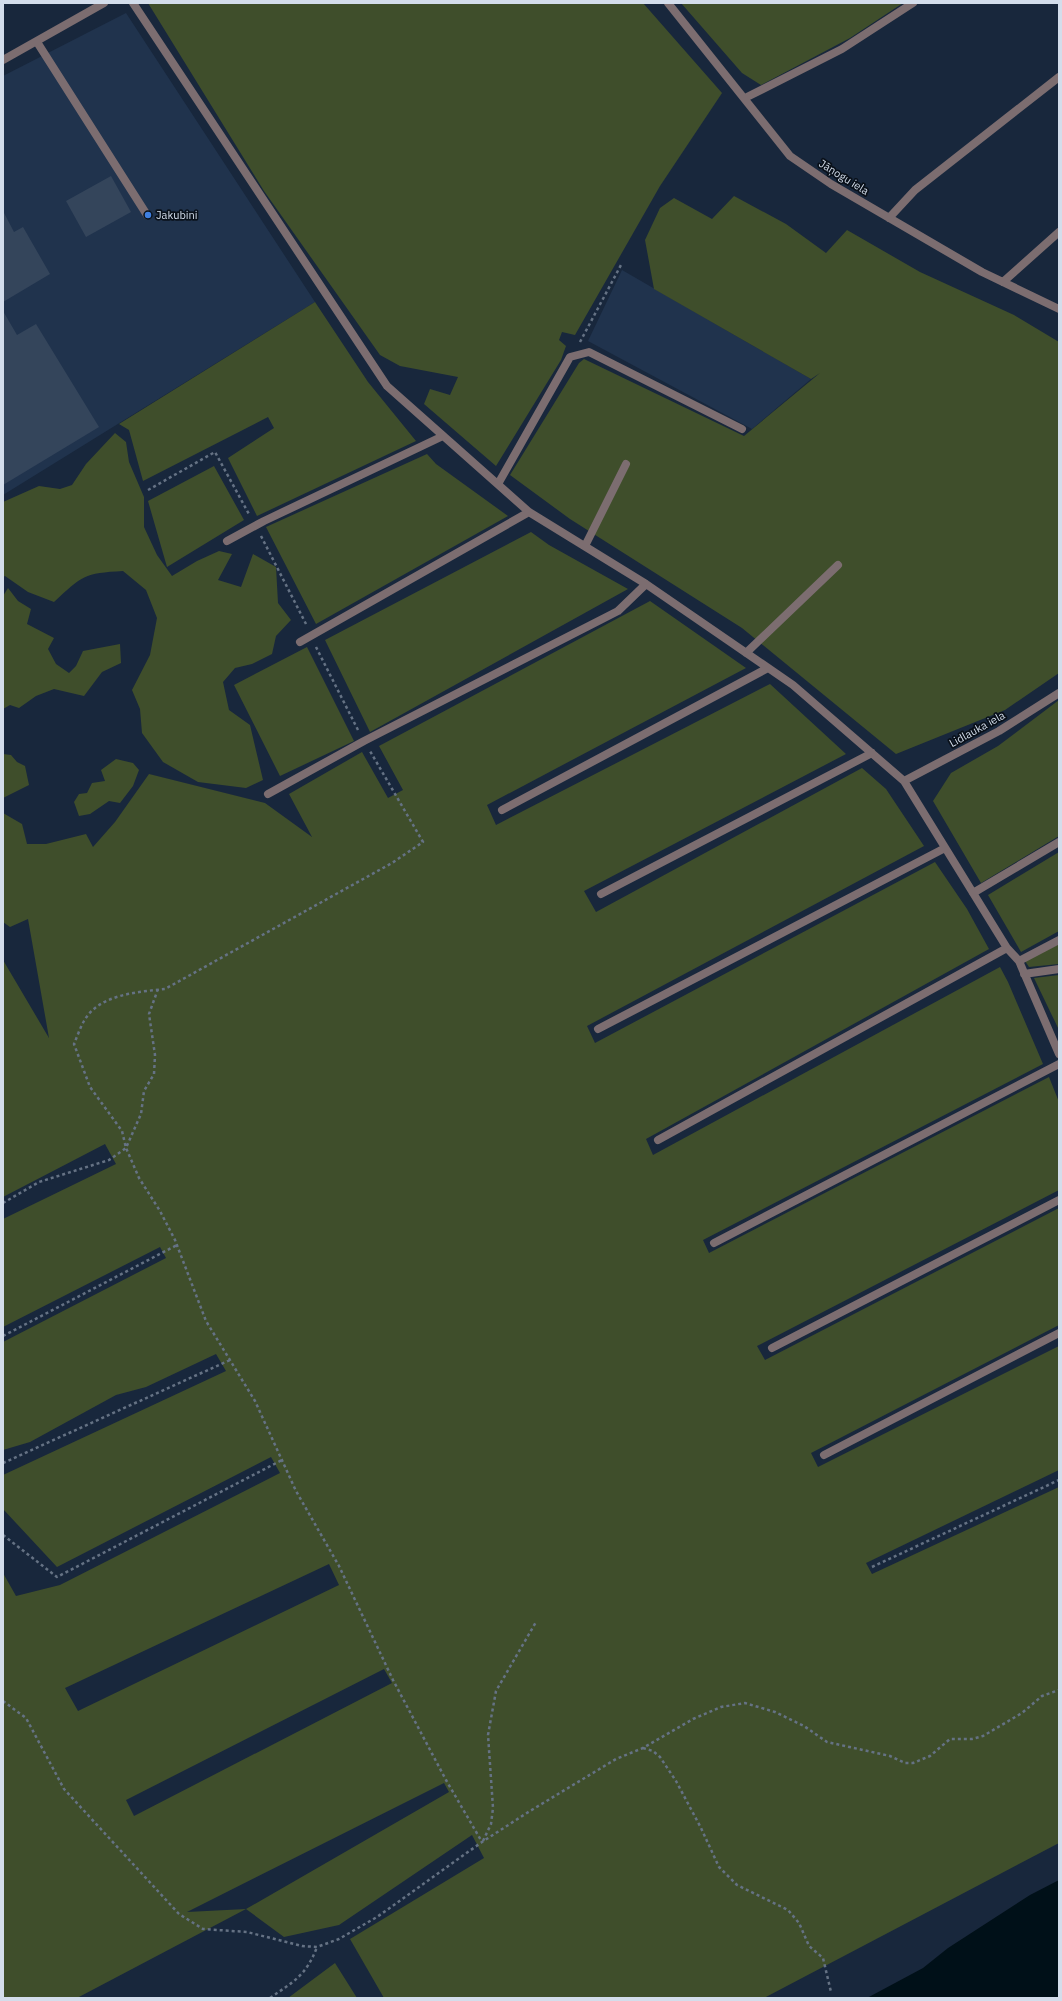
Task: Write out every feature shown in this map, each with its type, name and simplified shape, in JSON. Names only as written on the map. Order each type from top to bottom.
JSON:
[{"type":"street","points":[[3,60],[104,3]]},
{"type":"street","points":[[133,3],[387,386],[529,512],[646,584],[793,685],[904,781],[972,893],[1007,948],[1019,962],[1059,1052]]},
{"type":"street","name":"Jāņogu iela","points":[[668,3],[790,156],[832,184],[982,272],[1059,309]]},
{"type":"street","points":[[745,98],[842,49],[913,3]]},
{"type":"street","points":[[37,42],[147,215]]},
{"type":"street","points":[[889,218],[915,190],[1059,77]]},
{"type":"street","points":[[1003,282],[1059,232]]},
{"type":"street","points":[[498,484],[570,357],[589,352],[742,429]]},
{"type":"street","points":[[228,541],[264,521],[443,436]]},
{"type":"street","points":[[585,546],[626,464]]},
{"type":"street","points":[[300,642],[529,512]]},
{"type":"street","points":[[746,653],[838,565]]},
{"type":"street","points":[[268,794],[364,741],[618,611],[646,584]]},
{"type":"street","points":[[502,810],[768,668]]},
{"type":"street","name":"Lidlauka iela","points":[[904,781],[999,731],[1059,693]]},
{"type":"street","points":[[601,894],[872,753]]},
{"type":"street","points":[[972,893],[1059,842]]},
{"type":"street","points":[[598,1029],[945,848]]},
{"type":"street","points":[[1019,962],[1059,940]]},
{"type":"street","points":[[658,1140],[1007,948]]},
{"type":"street","points":[[1024,974],[1059,969]]},
{"type":"street","points":[[714,1243],[1059,1064]]},
{"type":"street","points":[[772,1348],[1059,1200]]},
{"type":"street","points":[[824,1455],[1059,1333]]},
{"type":"path","points":[[570,357],[622,265]]},
{"type":"path","points":[[312,635],[315,646],[364,741],[424,842],[392,863],[165,989],[126,993],[98,1006],[84,1020],[74,1044],[90,1087],[122,1131],[126,1148],[139,1178],[160,1211],[177,1245],[206,1321],[255,1401],[296,1491],[339,1566],[397,1686],[446,1780],[482,1842]]},
{"type":"path","points":[[3,1203],[39,1182],[109,1160],[126,1148],[141,1114],[144,1091],[154,1074],[155,1055],[149,1014],[158,989]]},
{"type":"path","points":[[3,1336],[177,1245]]},
{"type":"path","points":[[3,1463],[230,1360]]},
{"type":"path","points":[[3,1535],[57,1576],[282,1460]]},
{"type":"path","points":[[872,1567],[1059,1480]]},
{"type":"path","points":[[482,1842],[491,1824],[493,1808],[488,1735],[496,1691],[536,1622]]},
{"type":"path","points":[[3,1701],[26,1718],[64,1789],[179,1914],[203,1928],[247,1932],[302,1946],[317,1947],[339,1940],[377,1916],[482,1842],[616,1759],[643,1748],[693,1719],[721,1707],[745,1702],[775,1712],[797,1722],[827,1742],[890,1756],[905,1762],[913,1763],[930,1756],[950,1739],[972,1739],[983,1736],[1022,1713],[1042,1696],[1059,1690]]},
{"type":"path","points":[[643,1748],[660,1757],[676,1781],[701,1828],[719,1867],[738,1885],[788,1910],[799,1923],[809,1946],[823,1958],[831,1992]]},
{"type":"path","points":[[270,1998],[302,1976],[311,1963],[317,1947]]},
{"type":"shaded area","name":"Jakubini","points":[[126,13],[315,302],[3,495],[3,76]]},
{"type":"shaded area","points":[[622,270],[811,379],[752,429],[588,341]]},
{"type":"shaded area","points":[[1059,1880],[1059,1998],[867,1998],[923,1968],[948,1948],[1030,1895]]},
{"type":"green space","points":[[148,3],[643,3],[722,93],[660,186],[575,335],[562,332],[559,340],[566,346],[561,360],[496,466],[424,404],[430,389],[450,395],[458,377],[400,366],[380,355],[264,191]]},
{"type":"green space","points":[[681,3],[903,3],[850,38],[761,85],[742,73]]},
{"type":"green space","points":[[734,196],[786,224],[826,253],[847,230],[920,272],[1014,315],[1059,342],[1059,673],[1005,710],[896,754],[742,628],[570,519],[510,475],[579,363],[584,359],[744,436],[820,373],[811,379],[654,289],[645,240],[660,208],[674,198],[712,219]]},
{"type":"green space","points":[[315,302],[368,382],[416,441],[257,516],[228,458],[274,428],[268,417],[143,481],[129,430],[119,424]]},
{"type":"green space","points":[[115,433],[126,442],[129,462],[144,497],[144,527],[157,555],[172,576],[197,561],[219,551],[232,554],[218,580],[241,587],[253,554],[276,567],[278,603],[291,620],[276,636],[272,654],[252,664],[235,668],[223,682],[229,710],[250,725],[263,780],[246,788],[198,782],[163,762],[142,733],[140,709],[132,690],[150,655],[157,618],[146,590],[123,571],[100,573],[78,581],[54,602],[28,592],[5,576],[3,577],[3,502],[39,486],[60,489],[72,485],[86,464]]},
{"type":"green space","points":[[427,454],[436,464],[508,516],[316,624],[266,527]]},
{"type":"green space","points":[[214,466],[244,520],[167,567],[148,501]]},
{"type":"green space","points":[[531,532],[549,545],[628,589],[370,732],[325,640]]},
{"type":"green space","points":[[8,588],[18,601],[31,609],[27,624],[54,638],[48,649],[56,664],[69,673],[76,666],[83,651],[120,644],[121,663],[102,672],[84,696],[54,689],[36,696],[19,708],[10,705],[3,709],[3,596]]},
{"type":"green space","points":[[650,601],[746,668],[487,805],[496,825],[770,684],[846,754],[584,891],[596,912],[862,768],[886,789],[924,846],[587,1026],[595,1043],[935,862],[967,909],[989,949],[646,1139],[653,1155],[1000,967],[1008,982],[1043,1064],[703,1240],[709,1253],[1049,1077],[1059,1102],[1059,1190],[757,1346],[765,1360],[1059,1208],[1059,1325],[811,1453],[818,1467],[1059,1346],[1059,1470],[866,1563],[872,1574],[1059,1487],[1059,1843],[764,1998],[384,1998],[350,1939],[484,1858],[472,1835],[339,1925],[284,1937],[246,1909],[77,1998],[3,1998],[3,1573],[16,1596],[60,1585],[280,1473],[271,1457],[57,1567],[3,1509],[3,1475],[226,1371],[216,1354],[146,1387],[116,1395],[30,1442],[3,1450],[3,1342],[166,1258],[160,1247],[3,1327],[3,1219],[116,1164],[105,1144],[3,1197],[3,960],[49,1038],[28,919],[10,927],[3,922],[3,813],[22,824],[27,844],[46,844],[86,834],[93,847],[115,822],[149,774],[265,803],[312,837],[289,794],[362,752],[388,798],[403,790],[379,746]],"holes":[[[329,1564],[339,1585],[78,1711],[65,1688]],[[384,1669],[392,1683],[134,1816],[126,1800]],[[444,1783],[449,1792],[246,1909],[187,1912]]]},
{"type":"green space","points":[[307,647],[354,741],[280,776],[234,685]]},
{"type":"green space","points":[[1059,700],[1059,836],[981,883],[933,801],[951,773],[998,746]]},
{"type":"green space","points":[[3,754],[11,755],[17,762],[25,766],[29,785],[3,798]]},
{"type":"green space","points":[[116,759],[133,763],[139,770],[133,786],[120,803],[109,801],[90,814],[79,816],[74,802],[79,794],[87,793],[92,783],[105,781],[101,770]]},
{"type":"green space","points":[[1059,852],[1059,931],[1021,952],[988,895]]},
{"type":"green space","points":[[1059,944],[1059,964],[1029,967],[1025,961]]},
{"type":"green space","points":[[1059,975],[1059,1030],[1034,978]]},
{"type":"green space","points":[[335,1963],[357,1998],[288,1998]]},
{"type":"building","points":[[111,176],[131,212],[86,237],[66,201]]},
{"type":"building","points":[[3,211],[14,232],[23,227],[50,274],[3,302]]},
{"type":"building","points":[[3,311],[17,335],[36,324],[99,427],[3,485]]},
{"type":"place","name":"Jakubini","points":[[148,215]]}]
